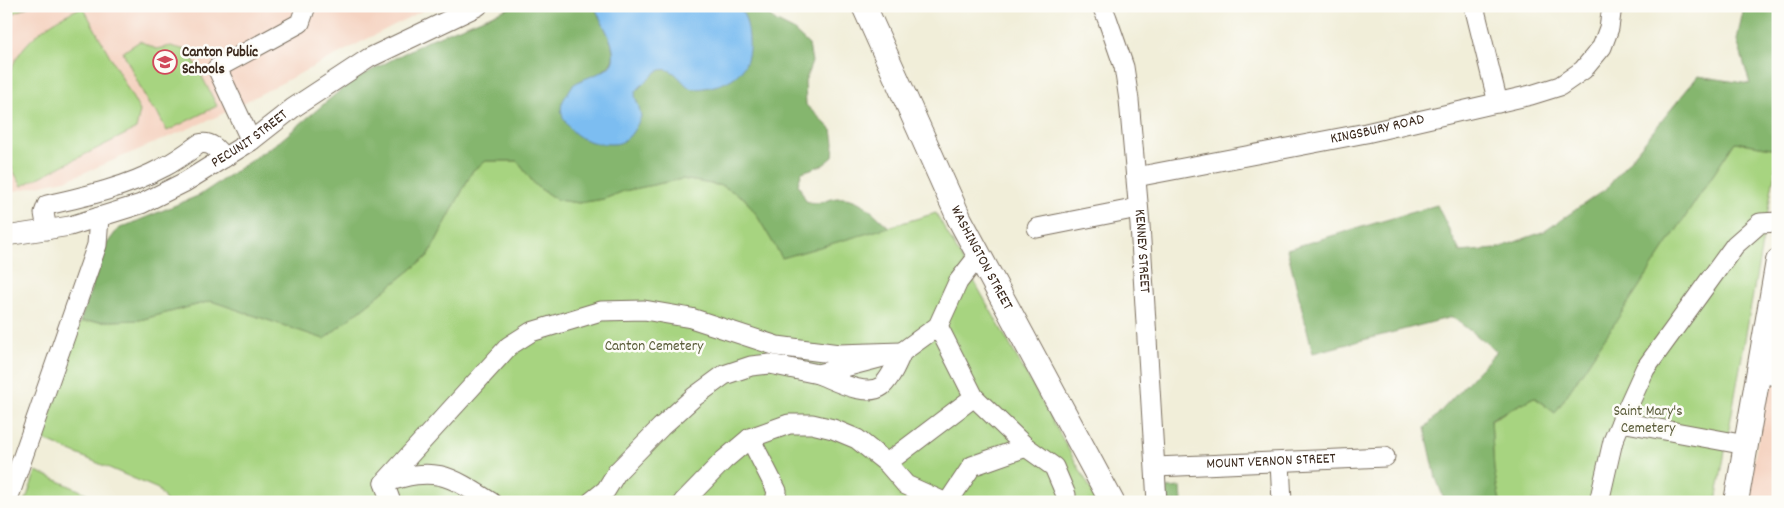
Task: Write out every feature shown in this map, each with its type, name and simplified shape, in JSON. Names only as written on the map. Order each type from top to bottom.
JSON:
[{"type":"main road","name":"WASHINGTON STREET","points":[[864,6],[959,218],[1112,502]]},
{"type":"main road","points":[[1736,502],[1746,444],[1768,375],[1778,261]]},
{"type":"street","points":[[251,141],[217,68],[300,23],[306,6]]},
{"type":"street","name":"PECUNIT STREET","points":[[6,236],[70,226],[141,204],[185,182],[251,141],[293,108],[369,58],[458,10],[478,6]]},
{"type":"street","name":"KENNEY STREET","points":[[1102,6],[1124,67],[1129,100],[1136,177],[1157,502]]},
{"type":"street","points":[[1474,6],[1498,103]]},
{"type":"street","name":"KINGSBURY ROAD","points":[[1136,177],[1366,133],[1498,103],[1560,86],[1583,70],[1602,47],[1609,28],[1612,6]]},
{"type":"street","points":[[47,230],[44,214],[47,205],[108,191],[144,177],[205,142],[213,145],[224,158]]},
{"type":"street","points":[[1037,228],[1138,208]]},
{"type":"street","points":[[7,502],[97,245],[99,217]]},
{"type":"street","points":[[1599,502],[1613,441],[1645,369],[1735,245],[1760,224],[1770,221],[1778,222]]},
{"type":"street","points":[[818,374],[902,352],[938,326],[958,282],[979,255]]},
{"type":"street","points":[[384,483],[510,346],[531,332],[601,311],[644,310],[691,318],[777,346],[839,354],[902,352]]},
{"type":"street","points":[[938,326],[974,397],[1026,447],[1054,468],[1066,495],[1066,502]]},
{"type":"street","points":[[591,502],[612,496],[617,472],[661,427],[694,397],[724,376],[751,366],[770,364],[818,374],[849,386],[869,391],[876,389],[887,380],[902,352]]},
{"type":"street","points":[[888,463],[974,397]]},
{"type":"street","points":[[1620,422],[1746,444]]},
{"type":"street","points":[[683,502],[724,460],[750,438],[789,424],[812,424],[833,429],[857,439],[888,463],[906,485],[944,502]]},
{"type":"street","points":[[750,438],[777,491],[775,502]]},
{"type":"street","points":[[948,502],[972,466],[1026,447]]},
{"type":"street","name":"MOUNT VERNON STREET","points":[[1156,467],[1385,458]]},
{"type":"street","points":[[1280,463],[1282,502]]},
{"type":"street","points":[[384,483],[409,475],[438,474],[459,481],[490,502]]},
{"type":"street","points":[[384,483],[391,502]]},
{"type":"shaded area","name":"Canton Public Schools","points":[[6,6],[431,6],[216,117],[69,179],[6,193]]},
{"type":"shaded area","points":[[1778,332],[1778,502],[1747,502],[1757,443]]},
{"type":"green space","points":[[6,6],[29,6],[6,17]]},
{"type":"green space","points":[[514,6],[595,6],[613,50],[611,63],[598,74],[707,6],[767,6],[769,16],[793,30],[809,45],[812,62],[805,81],[806,105],[832,130],[834,143],[833,157],[823,165],[802,172],[798,184],[806,201],[816,203],[841,198],[857,201],[889,227],[782,258],[756,214],[744,198],[723,186],[682,179],[624,191],[604,199],[579,203],[557,200],[536,186],[517,161],[486,161],[473,170],[428,256],[324,339],[211,301],[140,320],[80,322],[106,245],[118,229],[200,195],[280,141],[350,82],[429,40]]},
{"type":"green space","points":[[1744,6],[1778,6],[1778,149],[1735,142],[1555,413],[1534,397],[1491,419],[1494,470],[1500,502],[1445,502],[1436,478],[1425,428],[1497,351],[1452,317],[1313,353],[1287,249],[1437,205],[1460,252],[1496,249],[1545,231],[1607,188],[1698,76],[1750,84],[1737,40]]},
{"type":"green space","points":[[83,7],[140,111],[136,129],[22,186],[12,169],[7,148],[5,102],[7,82],[11,69],[26,45],[36,36],[58,19]]},
{"type":"green space","points":[[140,41],[156,49],[171,46],[189,51],[217,106],[167,131],[157,112],[149,105],[123,52]]},
{"type":"green space","name":"Saint Mary's Cemetery","points":[[1735,142],[1778,149],[1778,154],[1716,502],[1500,502],[1494,470],[1491,420],[1534,397],[1555,413]]},
{"type":"green space","name":"Canton Cemetery","points":[[486,161],[517,161],[536,186],[557,200],[579,203],[604,199],[624,191],[682,179],[723,186],[744,198],[756,214],[782,258],[936,213],[1098,502],[167,502],[158,489],[42,439],[80,322],[140,320],[211,301],[324,339],[428,256],[473,170]]},
{"type":"green space","points":[[36,471],[106,502],[25,502]]},
{"type":"green space","points":[[1181,487],[1182,502],[1167,502],[1166,488]]},
{"type":"water","points":[[595,6],[739,6],[745,17],[748,29],[749,50],[747,61],[736,76],[728,81],[719,85],[696,89],[687,86],[670,71],[657,72],[636,93],[635,96],[641,117],[627,139],[613,144],[588,141],[577,135],[570,128],[563,117],[561,108],[572,86],[607,69],[613,60],[610,39]]},
{"type":"place","name":"Canton Public Schools","points":[[165,62]]}]
